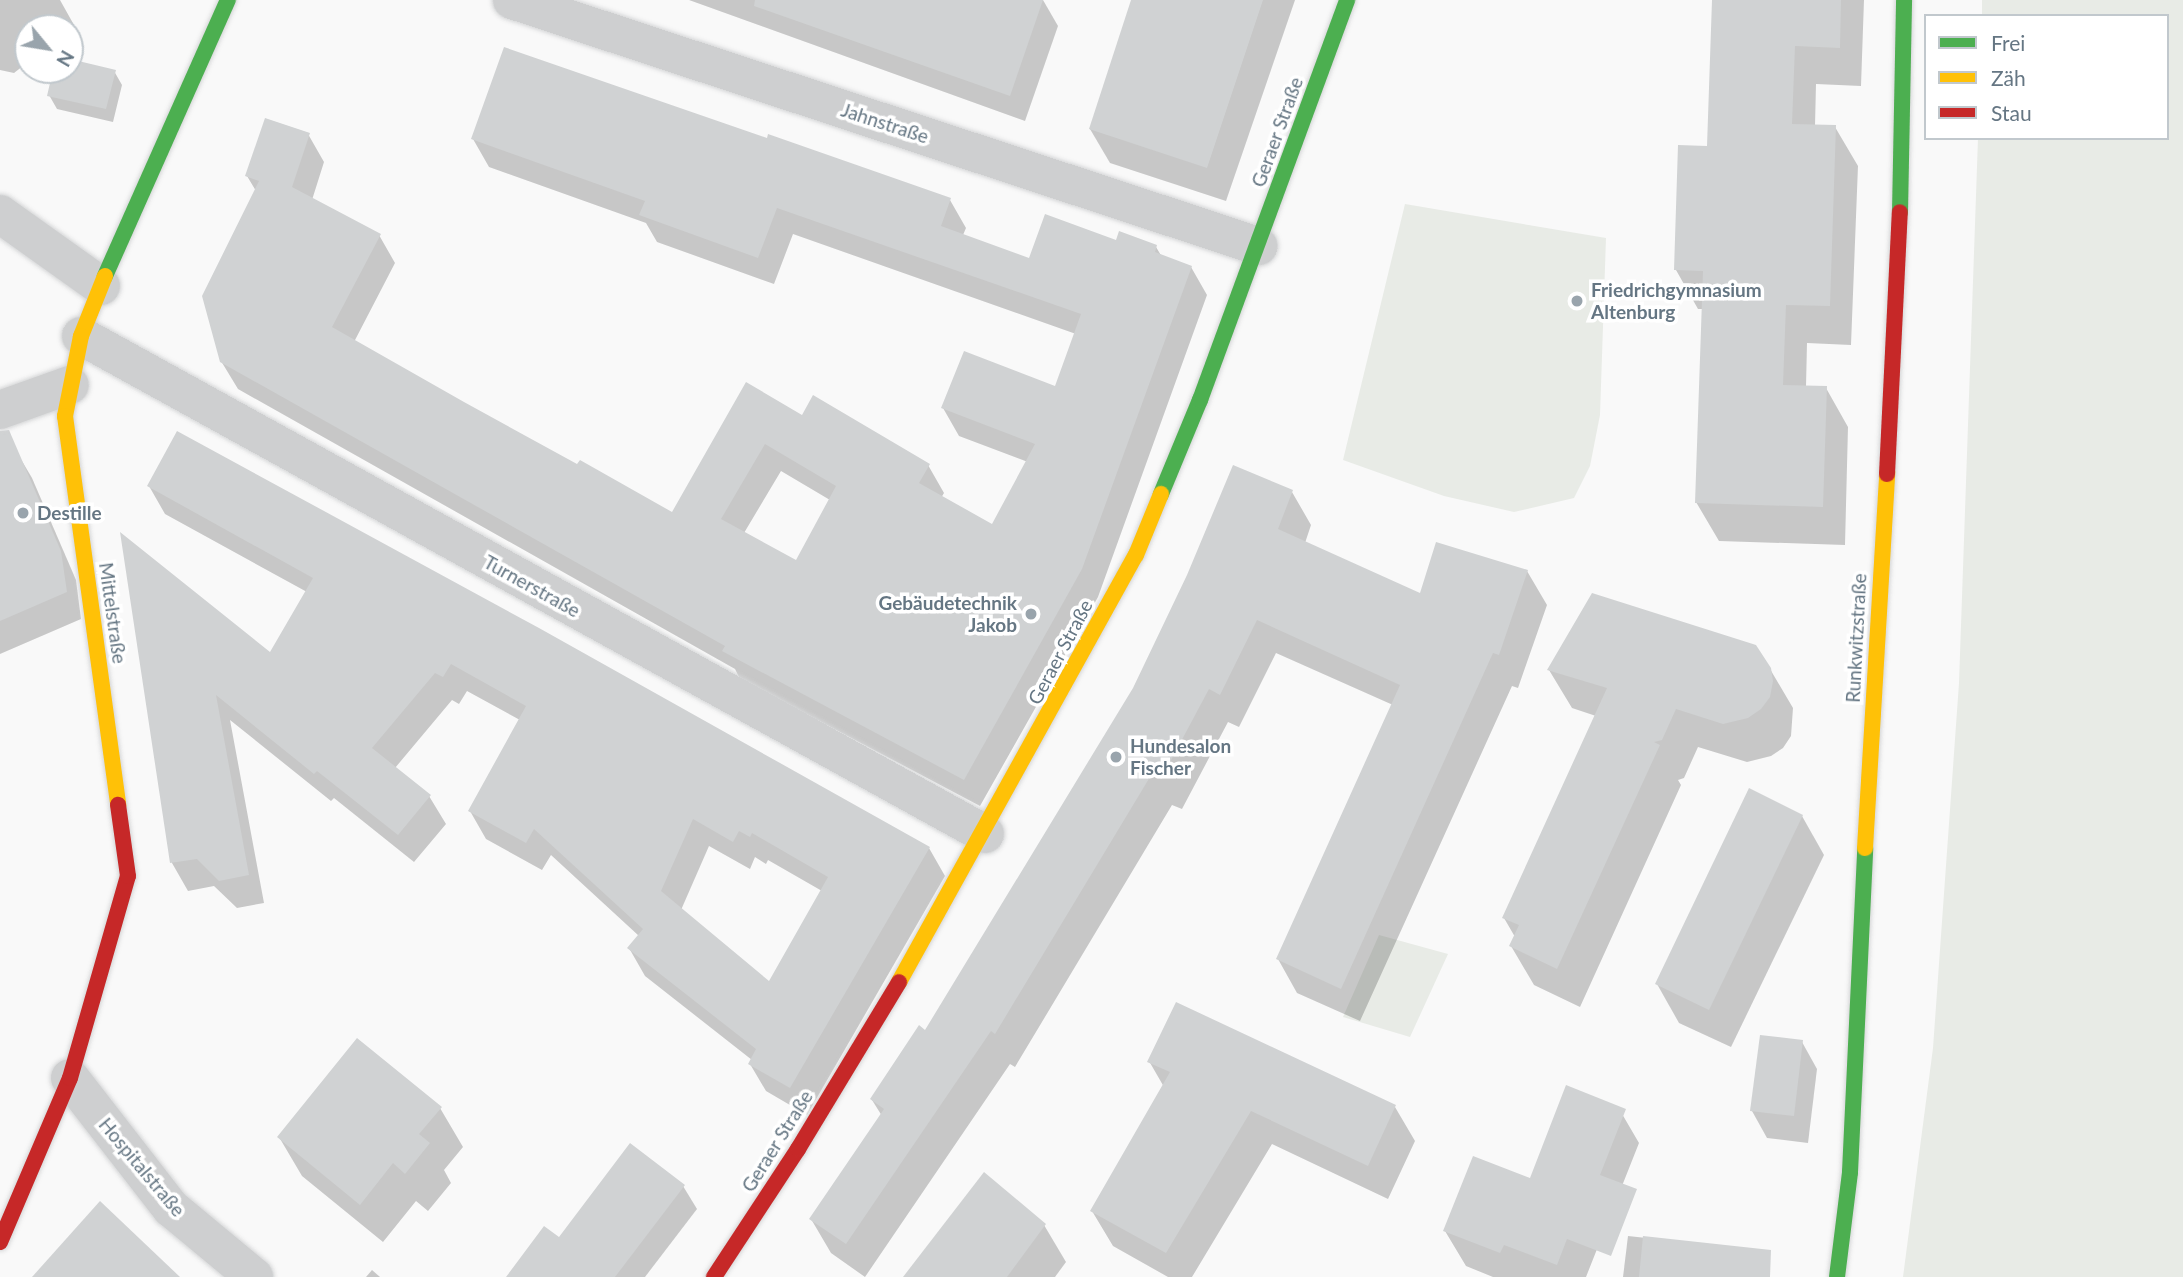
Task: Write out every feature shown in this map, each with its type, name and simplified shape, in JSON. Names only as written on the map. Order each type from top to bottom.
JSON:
[{"type":"street","name":"Mittelstraße","points":[[0,1242],[70,1078],[128,876],[65,416],[70,384],[81,336],[101,286],[229,0]]},
{"type":"street","name":"Jahnstraße","points":[[512,0],[1258,246]]},
{"type":"street","name":"Geraer Straße","points":[[714,1277],[798,1149],[985,834],[1136,555],[1258,246],[1347,0]]},
{"type":"street","name":"Runkwitzstraße","points":[[1837,1277],[1850,1172],[1863,874],[1899,265],[1904,0]]},
{"type":"street","points":[[0,214],[101,286]]},
{"type":"street","name":"Turnerstraße","points":[[81,336],[985,834]]},
{"type":"street","points":[[0,410],[70,384]]},
{"type":"street","name":"Hospitalstraße","points":[[70,1078],[171,1208],[254,1277]]},
{"type":"shaded area","points":[[1982,0],[2183,0],[2183,1277],[1903,1277],[1933,1048],[1959,683],[1978,140],[2169,140],[2169,14],[1982,14]]},
{"type":"shaded area","points":[[1405,204],[1606,238],[1600,415],[1590,466],[1574,498],[1514,512],[1444,496],[1343,460]]},
{"type":"shaded area","points":[[1379,935],[1448,954],[1410,1037],[1343,1017]]},
{"type":"building","points":[[755,0],[1043,0],[1010,96],[754,6]]},
{"type":"building","points":[[1131,0],[1263,0],[1207,168],[1089,129]]},
{"type":"building","points":[[1712,0],[1841,0],[1840,48],[1795,46],[1792,124],[1836,125],[1830,306],[1786,305],[1783,385],[1827,386],[1823,507],[1695,503],[1703,271],[1674,270],[1678,145],[1707,146]]},
{"type":"building","points":[[504,47],[951,198],[941,226],[1029,258],[1045,214],[1116,240],[1119,231],[1157,245],[1155,252],[1192,266],[1082,569],[964,780],[722,651],[725,646],[220,362],[202,296],[259,181],[245,176],[265,118],[310,133],[292,187],[381,234],[332,327],[464,402],[577,464],[580,460],[672,512],[746,382],[802,415],[813,395],[930,464],[919,483],[992,524],[1035,444],[941,408],[964,351],[1055,386],[1081,314],[777,208],[758,258],[639,215],[645,201],[471,139]],"holes":[[[765,444],[836,486],[796,560],[721,519]]]},
{"type":"building","points":[[84,62],[116,70],[106,109],[47,96],[50,84],[84,84]]},
{"type":"building","name":"Destille","points":[[9,430],[61,551],[67,592],[0,621],[0,431]]},
{"type":"building","points":[[177,431],[539,628],[930,847],[790,1088],[748,1064],[756,1049],[627,948],[643,929],[534,829],[526,843],[468,811],[526,706],[451,664],[443,677],[435,673],[372,748],[431,795],[398,835],[317,771],[314,774],[216,695],[249,875],[219,881],[197,859],[170,863],[120,532],[270,652],[313,578],[147,486]],"holes":[[[693,819],[733,842],[739,831],[750,837],[752,833],[828,877],[769,981],[661,891]]]},
{"type":"building","points":[[1233,465],[1293,490],[1278,529],[1420,593],[1436,542],[1528,570],[1499,655],[1493,653],[1341,989],[1276,959],[1400,685],[1257,620],[1220,695],[1209,689],[1162,777],[1153,772],[995,1034],[991,1031],[846,1244],[809,1219],[884,1109],[870,1099],[919,1025],[925,1030],[1133,688],[1187,575]]},
{"type":"building","points":[[1592,593],[1756,645],[1771,668],[1773,681],[1770,697],[1761,709],[1748,718],[1723,724],[1676,709],[1662,740],[1654,742],[1660,745],[1557,969],[1509,946],[1519,925],[1502,918],[1607,688],[1547,670]]},
{"type":"building","points":[[1749,788],[1803,815],[1709,1010],[1655,984]]},
{"type":"building","points":[[1176,1002],[1396,1105],[1368,1166],[1251,1111],[1166,1253],[1090,1211],[1170,1072],[1147,1062]]},
{"type":"building","points":[[1760,1035],[1803,1040],[1794,1116],[1750,1111]]},
{"type":"building","points":[[357,1038],[442,1107],[419,1134],[430,1143],[405,1174],[393,1163],[360,1205],[277,1137]]},
{"type":"building","points":[[1566,1085],[1626,1109],[1600,1175],[1637,1189],[1611,1256],[1567,1239],[1557,1265],[1504,1245],[1500,1253],[1443,1231],[1473,1156],[1530,1178]]},
{"type":"building","points":[[630,1143],[685,1185],[615,1277],[506,1277],[544,1226],[559,1237]]},
{"type":"building","points":[[984,1172],[1046,1224],[1007,1277],[903,1277]]},
{"type":"building","points":[[100,1201],[180,1277],[32,1277]]},
{"type":"building","points":[[1643,1236],[1771,1250],[1770,1277],[1639,1277]]},
{"type":"traffic: fast","points":[[105,276],[228,0]]},
{"type":"traffic: fast","points":[[1161,494],[1200,400],[1347,0]]},
{"type":"traffic: fast","points":[[1900,212],[1904,0]]},
{"type":"traffic: fast","points":[[1837,1277],[1850,1172],[1865,848]]},
{"type":"traffic: slow","points":[[105,276],[81,336],[65,416],[118,805]]},
{"type":"traffic: slow","points":[[1865,848],[1887,474]]},
{"type":"traffic: slow","points":[[899,982],[1136,555],[1161,494]]},
{"type":"traffic: jam","points":[[1887,474],[1900,212]]},
{"type":"traffic: jam","points":[[0,1242],[70,1078],[128,876],[118,805]]},
{"type":"traffic: jam","points":[[714,1277],[798,1149],[899,982]]},
{"type":"place","name":"Friedrichgymnasium Altenburg","points":[[1577,301]]},
{"type":"place","name":"Destille","points":[[23,513]]},
{"type":"place","name":"Gebäudetechnik Jakob","points":[[1031,614]]},
{"type":"place","name":"Hundesalon Fischer","points":[[1116,757]]}]
